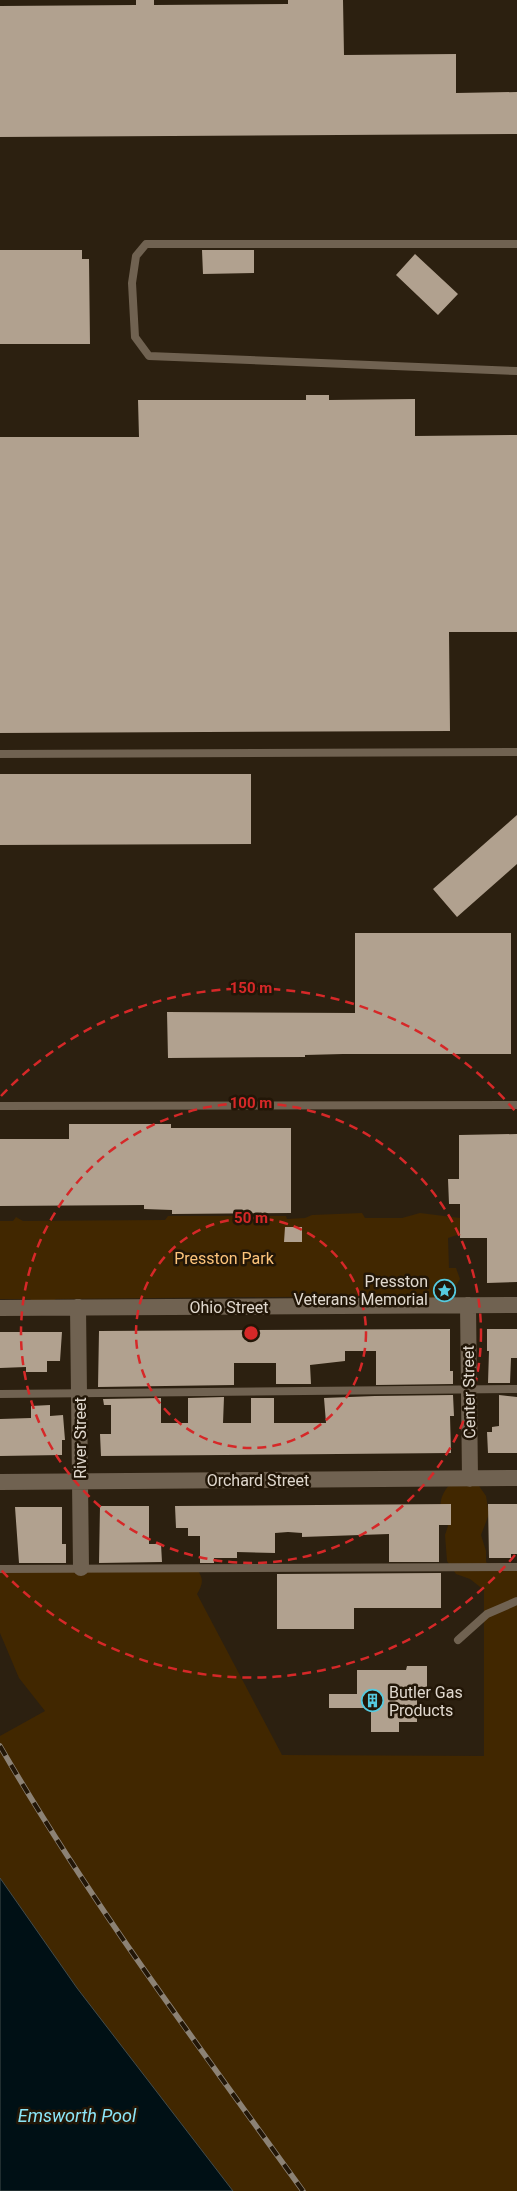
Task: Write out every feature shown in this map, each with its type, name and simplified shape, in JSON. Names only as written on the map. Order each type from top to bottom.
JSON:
[{"type":"street","name":"Center Street","points":[[468,1305],[470,1478]]},
{"type":"street","name":"Ohio Street","points":[[0,1308],[517,1305]]},
{"type":"street","name":"River Street","points":[[78,1308],[81,1568]]},
{"type":"street","name":"Orchard Street","points":[[0,1482],[517,1478]]},
{"type":"lane","points":[[517,244],[146,244],[136,256],[132,283],[135,337],[150,356],[517,371]]},
{"type":"lane","points":[[0,754],[517,752]]},
{"type":"lane","points":[[0,1106],[517,1105]]},
{"type":"lane","points":[[0,1394],[517,1390]]},
{"type":"lane","points":[[0,1570],[81,1568],[517,1567]]},
{"type":"lane","points":[[458,1640],[487,1614],[517,1601]]},
{"type":"green space","name":"Presston Park","points":[[362,1213],[365,1218],[402,1218],[420,1213],[460,1218],[460,1234],[448,1238],[449,1268],[456,1268],[460,1279],[454,1289],[449,1290],[449,1295],[438,1295],[432,1305],[375,1298],[374,1296],[56,1299],[49,1303],[34,1303],[30,1299],[0,1299],[0,1221],[13,1221],[16,1217],[23,1221],[165,1220],[168,1216],[286,1216],[287,1219],[305,1218],[312,1215]]},
{"type":"green space","points":[[453,1480],[475,1480],[486,1496],[489,1514],[481,1535],[486,1551],[486,1562],[491,1567],[517,1567],[517,2191],[233,2191],[76,1988],[0,1878],[0,1736],[45,1711],[19,1678],[0,1633],[0,1569],[197,1569],[202,1582],[197,1594],[282,1755],[484,1756],[484,1590],[470,1579],[456,1574],[447,1561],[445,1535],[448,1526],[442,1512],[441,1502],[444,1492]]},
{"type":"water","name":"Emsworth Pool","points":[[0,1878],[77,1988],[233,2191],[0,2191]]},
{"type":"building","points":[[136,0],[154,0],[154,5],[288,4],[288,0],[343,0],[344,55],[456,54],[456,93],[517,92],[517,134],[0,137],[0,6],[136,5]]},
{"type":"building","points":[[0,250],[82,250],[82,259],[89,259],[90,344],[0,344]]},
{"type":"building","points":[[202,250],[254,250],[254,273],[203,274]]},
{"type":"building","points":[[415,254],[458,294],[438,315],[396,275]]},
{"type":"building","points":[[306,395],[329,395],[329,400],[415,399],[415,436],[517,435],[517,632],[449,632],[450,731],[0,733],[0,437],[139,437],[138,400],[306,400]]},
{"type":"building","points":[[0,774],[251,774],[251,844],[0,845]]},
{"type":"building","points":[[517,815],[517,864],[457,917],[433,889]]},
{"type":"building","points":[[355,933],[511,933],[511,1054],[343,1054],[305,1055],[305,1057],[168,1058],[167,1012],[355,1013]]},
{"type":"building","points":[[69,1124],[171,1124],[171,1128],[291,1128],[291,1213],[172,1214],[172,1210],[144,1209],[144,1205],[0,1206],[0,1139],[69,1139]]},
{"type":"building","points":[[517,1134],[517,1282],[487,1283],[487,1238],[460,1238],[460,1204],[449,1204],[448,1179],[459,1179],[459,1135]]},
{"type":"building","points":[[285,1227],[302,1227],[302,1242],[284,1242]]},
{"type":"building","points":[[450,1329],[450,1371],[453,1371],[453,1384],[376,1385],[376,1351],[345,1351],[345,1361],[310,1365],[311,1384],[276,1384],[276,1363],[234,1363],[234,1385],[98,1387],[99,1331]]},
{"type":"building","points":[[487,1329],[517,1329],[517,1358],[511,1358],[510,1383],[488,1383],[489,1351],[487,1351]]},
{"type":"building","points":[[0,1332],[62,1332],[60,1361],[47,1361],[47,1372],[26,1372],[26,1367],[0,1368]]},
{"type":"building","points":[[453,1395],[454,1416],[450,1416],[451,1453],[101,1456],[100,1434],[111,1434],[111,1405],[104,1405],[103,1399],[161,1398],[161,1423],[188,1423],[188,1398],[224,1397],[223,1423],[251,1423],[251,1398],[274,1398],[274,1423],[326,1423],[324,1398]]},
{"type":"building","points":[[499,1395],[517,1397],[517,1453],[488,1453],[487,1432],[492,1432],[492,1427],[499,1426]]},
{"type":"building","points":[[50,1405],[50,1416],[63,1415],[65,1440],[62,1440],[62,1455],[0,1456],[0,1419],[31,1418],[31,1406]]},
{"type":"building","points":[[451,1504],[451,1525],[439,1525],[439,1562],[389,1562],[389,1534],[302,1537],[302,1533],[288,1532],[275,1533],[275,1553],[237,1552],[237,1558],[214,1558],[214,1563],[200,1563],[200,1536],[188,1536],[188,1528],[176,1528],[175,1506]]},
{"type":"building","points":[[488,1504],[517,1504],[517,1554],[511,1554],[511,1558],[489,1558]]},
{"type":"building","points":[[100,1506],[149,1506],[149,1544],[161,1544],[162,1562],[99,1563]]},
{"type":"building","points":[[15,1507],[62,1507],[62,1544],[66,1544],[66,1563],[19,1563]]},
{"type":"building","points":[[441,1573],[441,1608],[354,1608],[354,1629],[277,1629],[277,1574]]},
{"type":"building","name":"Butler Gas Products","points":[[407,1666],[427,1666],[427,1687],[417,1687],[417,1722],[399,1722],[399,1732],[371,1732],[371,1708],[329,1708],[329,1694],[357,1694],[357,1670],[406,1670]]},
{"type":"railway","points":[[0,1746],[108,1917],[303,2191]]},
{"type":"place","name":"Presston Veterans Memorial","points":[[444,1290]]},
{"type":"place","name":"Butler Gas Products","points":[[373,1701]]}]
